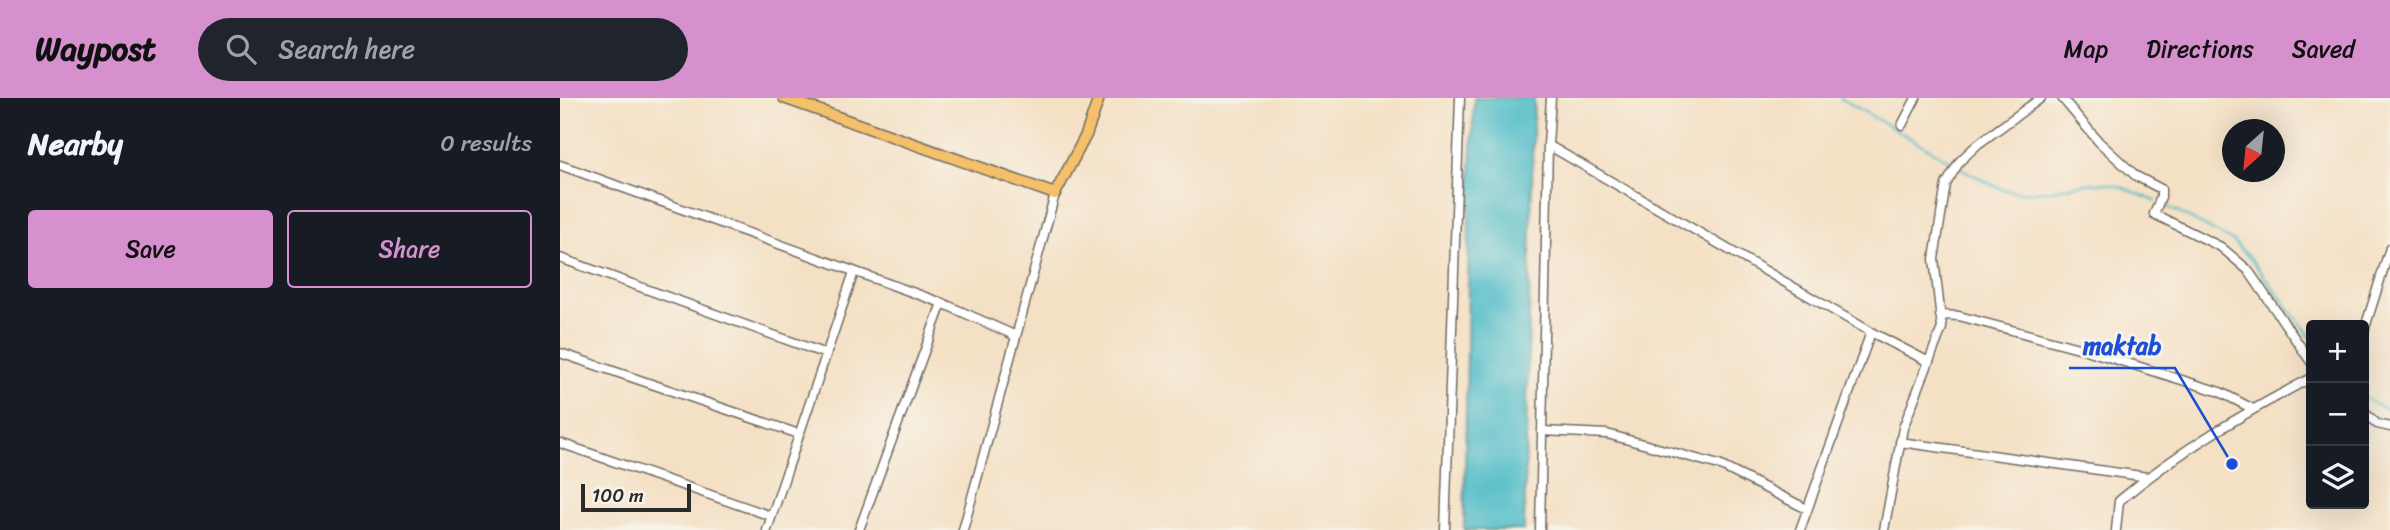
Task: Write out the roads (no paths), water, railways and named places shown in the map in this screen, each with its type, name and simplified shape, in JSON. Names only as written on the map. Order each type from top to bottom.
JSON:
[{"type":"main road","points":[[784,98],[1055,194],[1086,135],[1099,98]]},
{"type":"street","points":[[1445,530],[1460,98]]},
{"type":"street","points":[[1540,530],[1550,98]]},
{"type":"street","points":[[1902,125],[1916,98]]},
{"type":"street","points":[[1884,530],[1903,428],[1942,328],[1934,259],[1946,184],[1960,161],[1978,144],[2041,98]]},
{"type":"street","points":[[2062,98],[2099,142],[2136,176],[2161,189],[2161,197],[2154,214],[2221,247],[2248,270],[2306,355]]},
{"type":"street","points":[[1548,145],[1871,332],[1929,362]]},
{"type":"street","points":[[560,165],[942,303],[1016,336]]},
{"type":"street","points":[[963,530],[1055,194]]},
{"type":"street","points":[[2367,320],[2390,248]]},
{"type":"street","points":[[560,258],[826,354]]},
{"type":"street","points":[[766,530],[854,272]]},
{"type":"street","points":[[859,530],[942,303]]},
{"type":"street","points":[[1940,314],[1959,316],[2086,350],[2220,392],[2253,409]]},
{"type":"street","points":[[1800,530],[1871,332]]},
{"type":"street","points":[[560,353],[799,434]]},
{"type":"street","points":[[2116,530],[2119,500],[2148,477],[2253,409],[2306,381]]},
{"type":"street","points":[[2369,417],[2377,424],[2390,427]]},
{"type":"street","points":[[1542,431],[1607,435],[1719,465],[1807,509]]},
{"type":"street","points":[[1900,442],[2148,477]]},
{"type":"street","points":[[560,443],[771,516]]},
{"type":"water","points":[[1474,98],[1534,98],[1524,530],[1464,530],[1469,219]]},
{"type":"waterway","points":[[1840,98],[1954,163]]},
{"type":"waterway","points":[[1961,168],[2006,190],[2041,192],[2105,183],[2120,186],[2155,201]]},
{"type":"waterway","points":[[2162,204],[2231,240],[2250,258],[2306,331]]},
{"type":"waterway","points":[[2369,401],[2390,410]]},
{"type":"place","name":"maktab","points":[[2232,464]]}]
